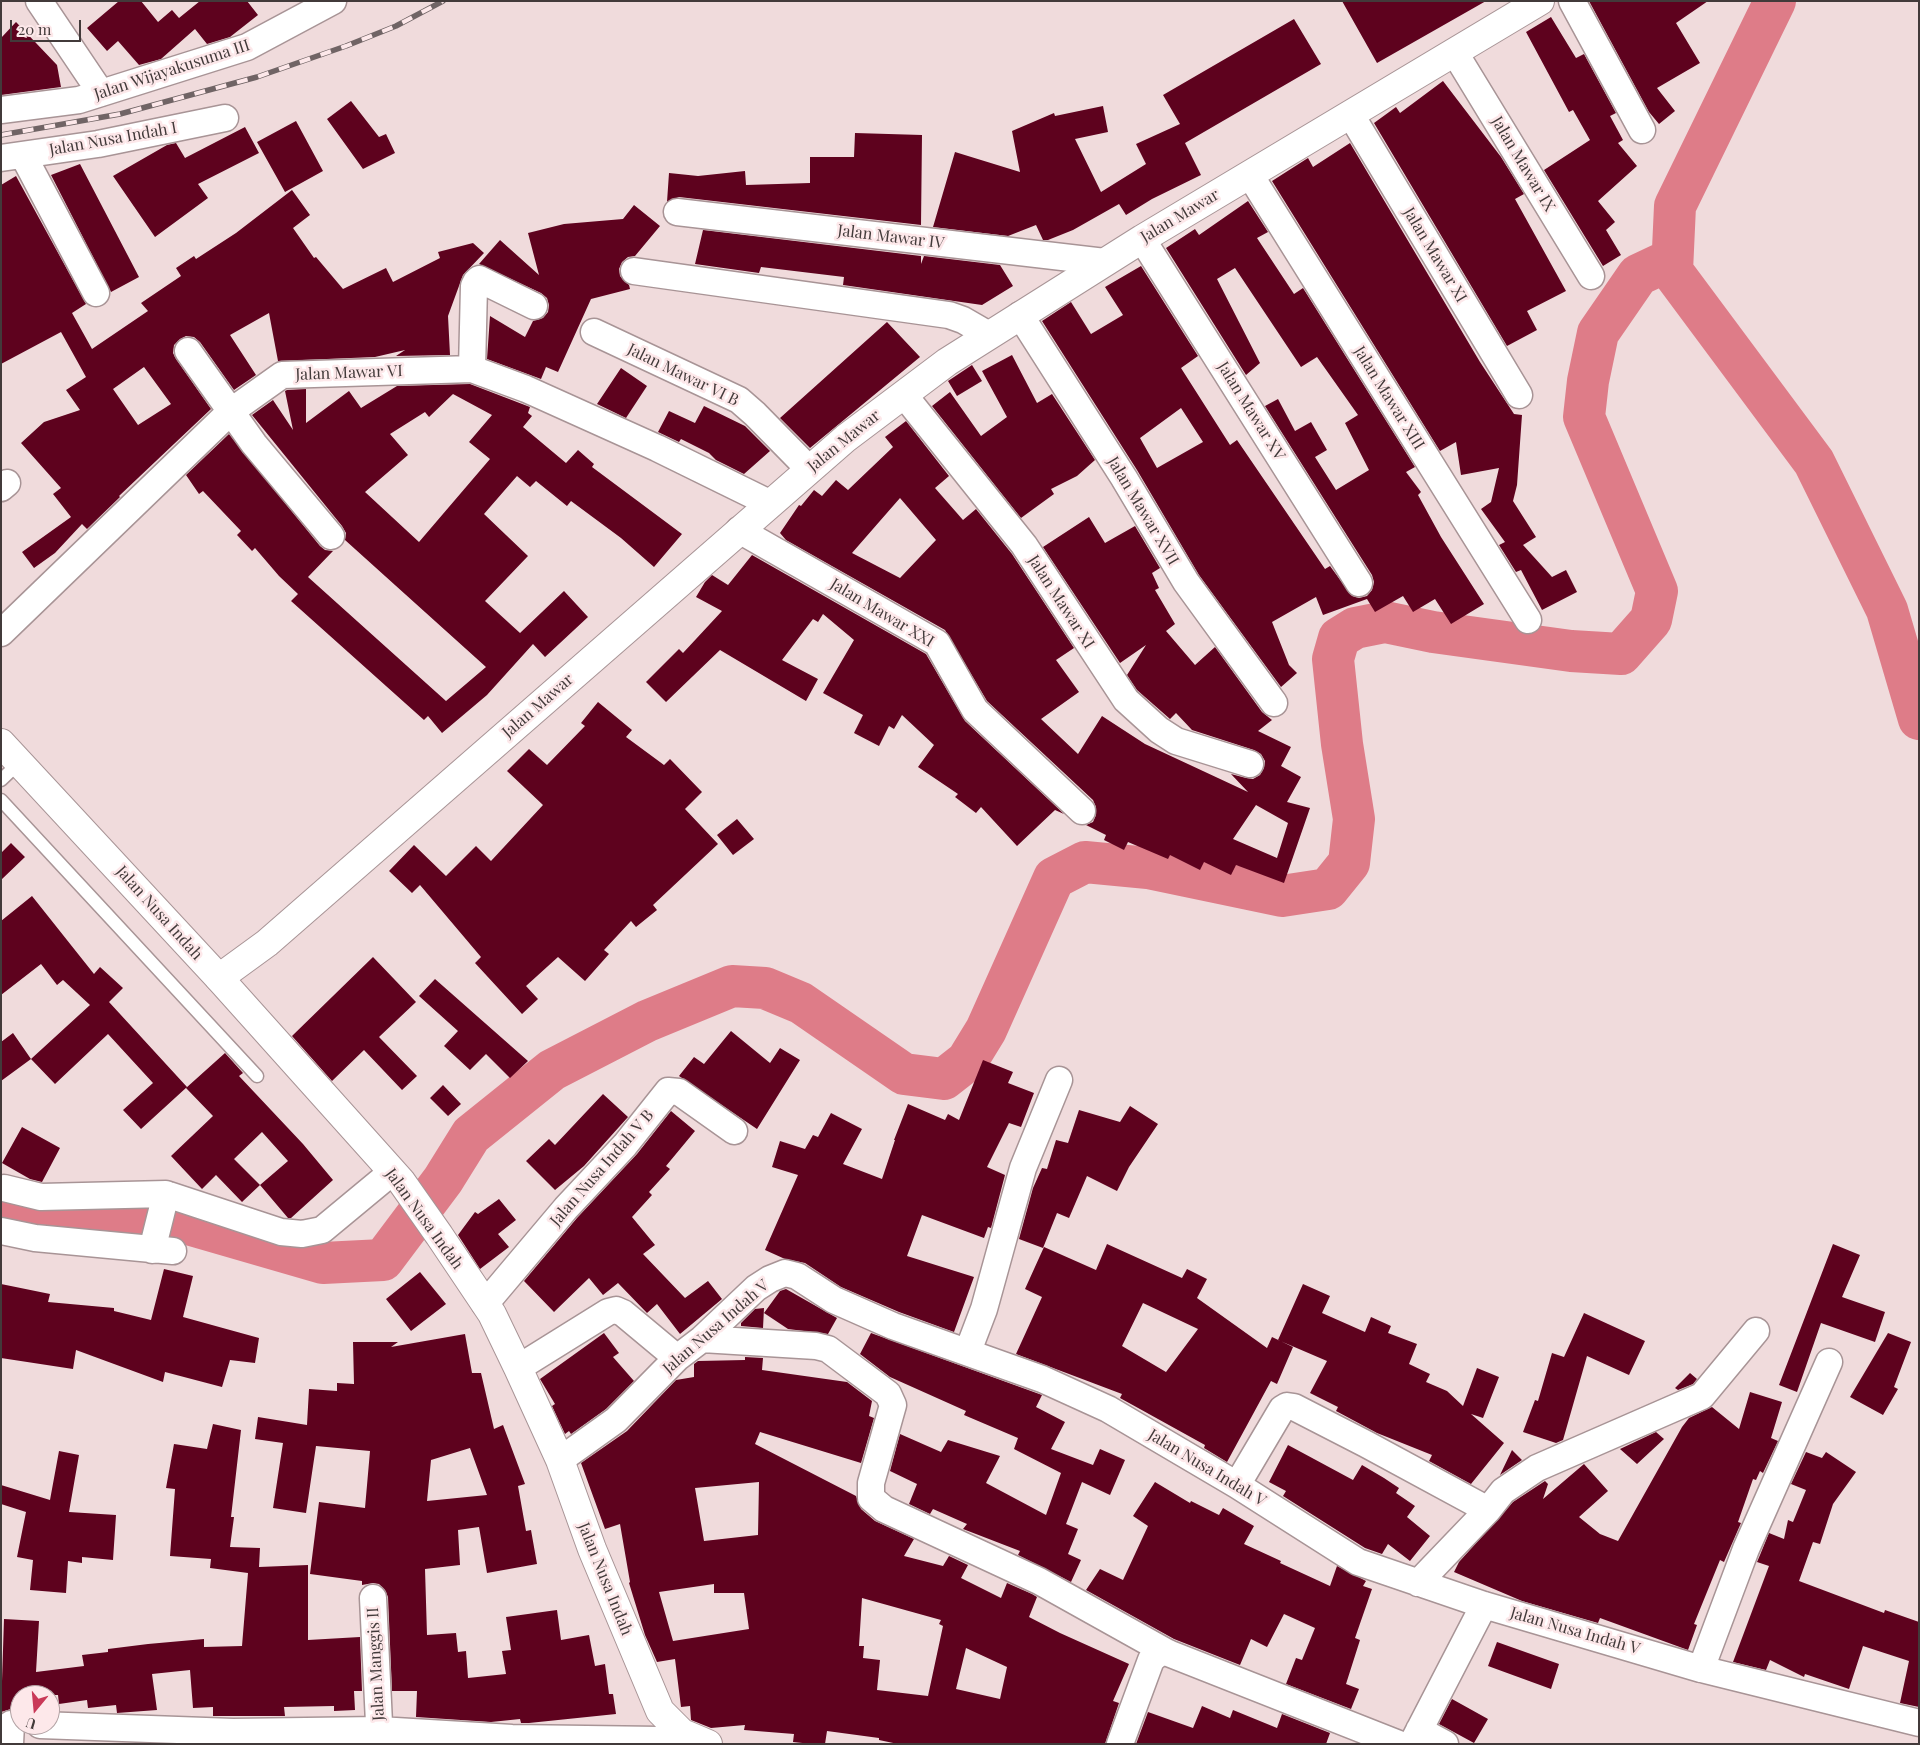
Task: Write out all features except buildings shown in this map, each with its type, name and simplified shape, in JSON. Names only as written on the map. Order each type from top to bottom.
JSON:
[{"type":"street","points":[[39,1],[101,93]]},
{"type":"street","name":"Jalan Wijayakusuma III","points":[[1,110],[79,100],[247,47],[333,1]]},
{"type":"street","name":"Jalan Mawar","points":[[219,978],[267,943],[769,503],[846,438],[904,395],[989,335],[1142,238],[1540,1]]},
{"type":"street","points":[[1572,1],[1642,130]]},
{"type":"street","name":"Jalan Mawar IX","points":[[1455,53],[1591,276]]},
{"type":"street","name":"Jalan Mawar XI","points":[[1351,115],[1519,395]]},
{"type":"street","name":"Jalan Nusa Indah I","points":[[12,156],[98,144],[225,118]]},
{"type":"street","points":[[12,156],[96,293]]},
{"type":"street","name":"Jalan Mawar XIII","points":[[1250,175],[1528,620]]},
{"type":"street","name":"Jalan Mawar IV","points":[[677,212],[1105,262]]},
{"type":"street","name":"Jalan Mawar XV","points":[[1142,238],[1359,583]]},
{"type":"street","points":[[634,271],[949,315],[963,320],[989,335]]},
{"type":"street","points":[[472,369],[474,286],[476,282],[479,279],[534,306]]},
{"type":"street","name":"Jalan Mawar XVII","points":[[1020,315],[1124,478],[1186,582],[1274,703]]},
{"type":"street","name":"Jalan Mawar VI B","points":[[594,332],[739,400],[809,469]]},
{"type":"street","points":[[188,351],[254,444],[331,536]]},
{"type":"street","name":"Jalan Mawar VI","points":[[1,633],[230,412],[282,375],[472,369],[561,404],[657,448],[769,503]]},
{"type":"street","name":"Jalan Mawar XI","points":[[904,395],[1024,545],[1126,700],[1159,730],[1176,740],[1250,764]]},
{"type":"street","name":"Jalan Mawar XXI","points":[[739,530],[937,643],[975,710],[1082,811]]},
{"type":"street","name":"Jalan Nusa Indah","points":[[7,761],[219,978],[396,1177],[439,1235],[492,1314],[560,1460],[592,1549],[660,1711],[668,1739],[708,1744]]},
{"type":"street","points":[[968,1351],[984,1309],[1023,1168],[1059,1080]]},
{"type":"street","name":"Jalan Nusa Indah V B","points":[[484,1304],[566,1208],[624,1145],[668,1091],[679,1092],[734,1131]]},
{"type":"street","points":[[4,1188],[41,1197],[165,1198],[281,1232],[302,1234],[322,1230],[396,1177]]},
{"type":"street","points":[[1,1231],[35,1238],[159,1248],[165,1198]]},
{"type":"street","name":"Jalan Nusa Indah V","points":[[560,1460],[616,1420],[677,1358],[702,1339],[756,1288],[770,1279],[785,1273],[796,1276],[834,1300],[893,1326],[968,1351],[1042,1379],[1108,1409],[1237,1485],[1346,1556],[1484,1605],[1701,1669],[1919,1724]]},
{"type":"street","points":[[518,1368],[608,1312],[616,1310],[623,1313],[677,1358]]},
{"type":"street","points":[[1418,1583],[1488,1510],[1503,1491],[1538,1468],[1702,1396],[1756,1331]]},
{"type":"street","points":[[702,1339],[816,1346],[828,1349],[892,1399],[893,1405],[871,1483],[872,1498],[884,1509],[1039,1581],[1168,1653],[1410,1739],[1445,1744]]},
{"type":"street","points":[[1701,1669],[1746,1549],[1829,1362]]},
{"type":"street","points":[[1237,1485],[1282,1408],[1287,1406],[1294,1407],[1366,1444],[1488,1510]]},
{"type":"street","name":"Jalan Manggis II","points":[[373,1598],[380,1737]]},
{"type":"street","points":[[1410,1739],[1484,1605]]},
{"type":"street","points":[[1120,1744],[1151,1660],[1160,1652],[1168,1653]]},
{"type":"street","points":[[60,1726],[233,1738],[668,1739]]},
{"type":"lane","points":[[1,800],[257,1076]]},
{"type":"waterway","points":[[1775,1],[1675,206],[1672,271],[1814,462],[1887,610],[1919,719]]},
{"type":"waterway","points":[[1,1207],[39,1217],[131,1225],[178,1221],[323,1263],[383,1260],[443,1180],[471,1135],[552,1070],[647,1021],[732,986],[765,988],[801,1003],[904,1074],[944,1079],[967,1061],[986,1030],[1054,878],[1085,862],[1148,868],[1282,896],[1328,889],[1349,863],[1354,819],[1342,744],[1333,659],[1339,638],[1355,628],[1385,622],[1433,632],[1571,651],[1621,654],[1651,620],[1657,591],[1584,417],[1588,381],[1598,333],[1638,275],[1672,259]]},
{"type":"railway","points":[[1,135],[120,114],[257,77],[346,46],[396,26],[443,1]]}]
